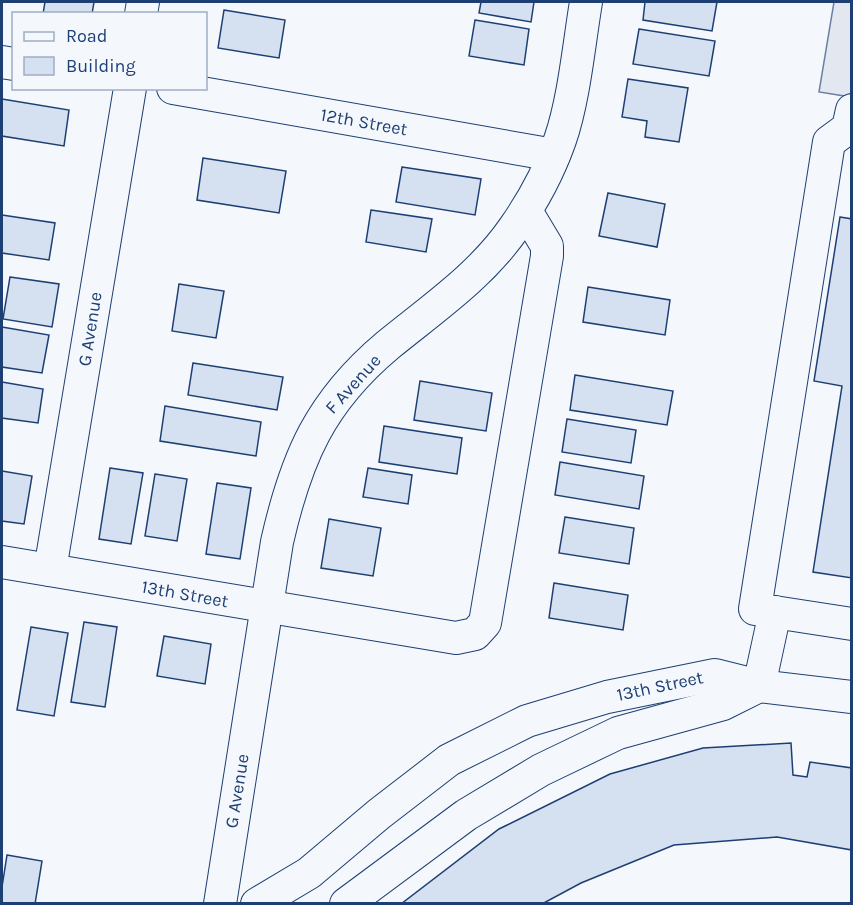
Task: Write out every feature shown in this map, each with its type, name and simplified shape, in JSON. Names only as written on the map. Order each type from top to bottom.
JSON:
[{"type":"street","name":"F Avenue","points":[[265,608],[291,484],[307,445],[328,408],[374,358],[471,277],[497,250],[526,211],[561,138],[586,2]]},
{"type":"street","name":"G Avenue","points":[[50,570],[130,90]]},
{"type":"street","name":"12th Street","points":[[184,90],[554,155]]},
{"type":"street","points":[[851,122],[829,142],[755,609],[852,624]]},
{"type":"street","name":"13th Street","points":[[2,562],[265,608],[456,638],[475,634],[485,623],[547,256],[547,246],[526,211]]},
{"type":"street","name":"G Avenue","points":[[220,903],[265,608]]},
{"type":"street","points":[[775,612],[759,686],[852,697]]},
{"type":"street","name":"13th Street","points":[[257,903],[309,873],[448,760],[527,721],[607,697],[715,675],[759,686]]},
{"type":"street","name":"13th Street","points":[[346,903],[466,815],[541,770],[618,734],[723,704],[759,686]]},
{"type":"shaded area","points":[[834,2],[851,2],[851,97],[819,92]]},
{"type":"building","points":[[45,2],[94,2],[92,12],[43,12]]},
{"type":"building","points":[[481,2],[534,2],[531,22],[479,13]]},
{"type":"building","points":[[645,2],[717,2],[712,31],[643,20]]},
{"type":"building","points":[[224,10],[285,20],[279,58],[218,48]]},
{"type":"building","points":[[475,20],[529,29],[524,65],[469,56]]},
{"type":"building","points":[[639,29],[715,41],[709,76],[633,64]]},
{"type":"building","points":[[628,79],[688,88],[679,142],[645,137],[647,121],[622,117]]},
{"type":"building","points":[[2,99],[69,110],[64,146],[2,136]]},
{"type":"building","points":[[203,158],[286,171],[279,213],[197,200]]},
{"type":"building","points":[[402,167],[481,179],[475,215],[396,202]]},
{"type":"building","points":[[608,193],[665,204],[657,247],[599,236]]},
{"type":"building","points":[[371,210],[432,219],[426,252],[366,242]]},
{"type":"building","points":[[2,215],[55,223],[49,260],[2,253]]},
{"type":"building","points":[[840,217],[852,219],[852,578],[813,572],[842,386],[814,381]]},
{"type":"building","points":[[10,277],[59,284],[52,327],[3,319]]},
{"type":"building","points":[[179,284],[224,291],[216,338],[172,331]]},
{"type":"building","points":[[588,287],[670,300],[665,335],[583,322]]},
{"type":"building","points":[[2,327],[49,335],[42,373],[2,367]]},
{"type":"building","points":[[193,363],[283,377],[277,410],[188,395]]},
{"type":"building","points":[[575,375],[673,391],[667,425],[570,410]]},
{"type":"building","points":[[420,381],[492,393],[486,431],[414,420]]},
{"type":"building","points":[[2,382],[43,389],[38,423],[2,418]]},
{"type":"building","points":[[165,406],[261,422],[256,456],[160,441]]},
{"type":"building","points":[[567,419],[636,430],[631,463],[562,452]]},
{"type":"building","points":[[384,426],[462,438],[457,474],[379,462]]},
{"type":"building","points":[[560,462],[644,476],[639,509],[555,495]]},
{"type":"building","points":[[110,468],[143,473],[131,544],[99,539]]},
{"type":"building","points":[[368,468],[412,475],[408,504],[363,497]]},
{"type":"building","points":[[2,471],[32,476],[24,524],[2,521]]},
{"type":"building","points":[[155,474],[187,479],[177,541],[145,536]]},
{"type":"building","points":[[217,483],[251,488],[240,559],[206,554]]},
{"type":"building","points":[[565,517],[634,528],[629,564],[559,553]]},
{"type":"building","points":[[329,519],[381,528],[373,576],[321,568]]},
{"type":"building","points":[[554,583],[628,595],[623,630],[549,618]]},
{"type":"building","points":[[84,622],[117,627],[105,707],[71,702]]},
{"type":"building","points":[[31,627],[68,633],[54,716],[17,710]]},
{"type":"building","points":[[164,636],[211,644],[205,684],[157,676]]},
{"type":"building","points":[[791,743],[793,775],[807,777],[810,762],[852,768],[852,850],[777,837],[674,845],[581,883],[542,904],[401,904],[499,829],[610,774],[703,748]]},
{"type":"building","points":[[7,855],[42,861],[35,904],[2,904]]}]
